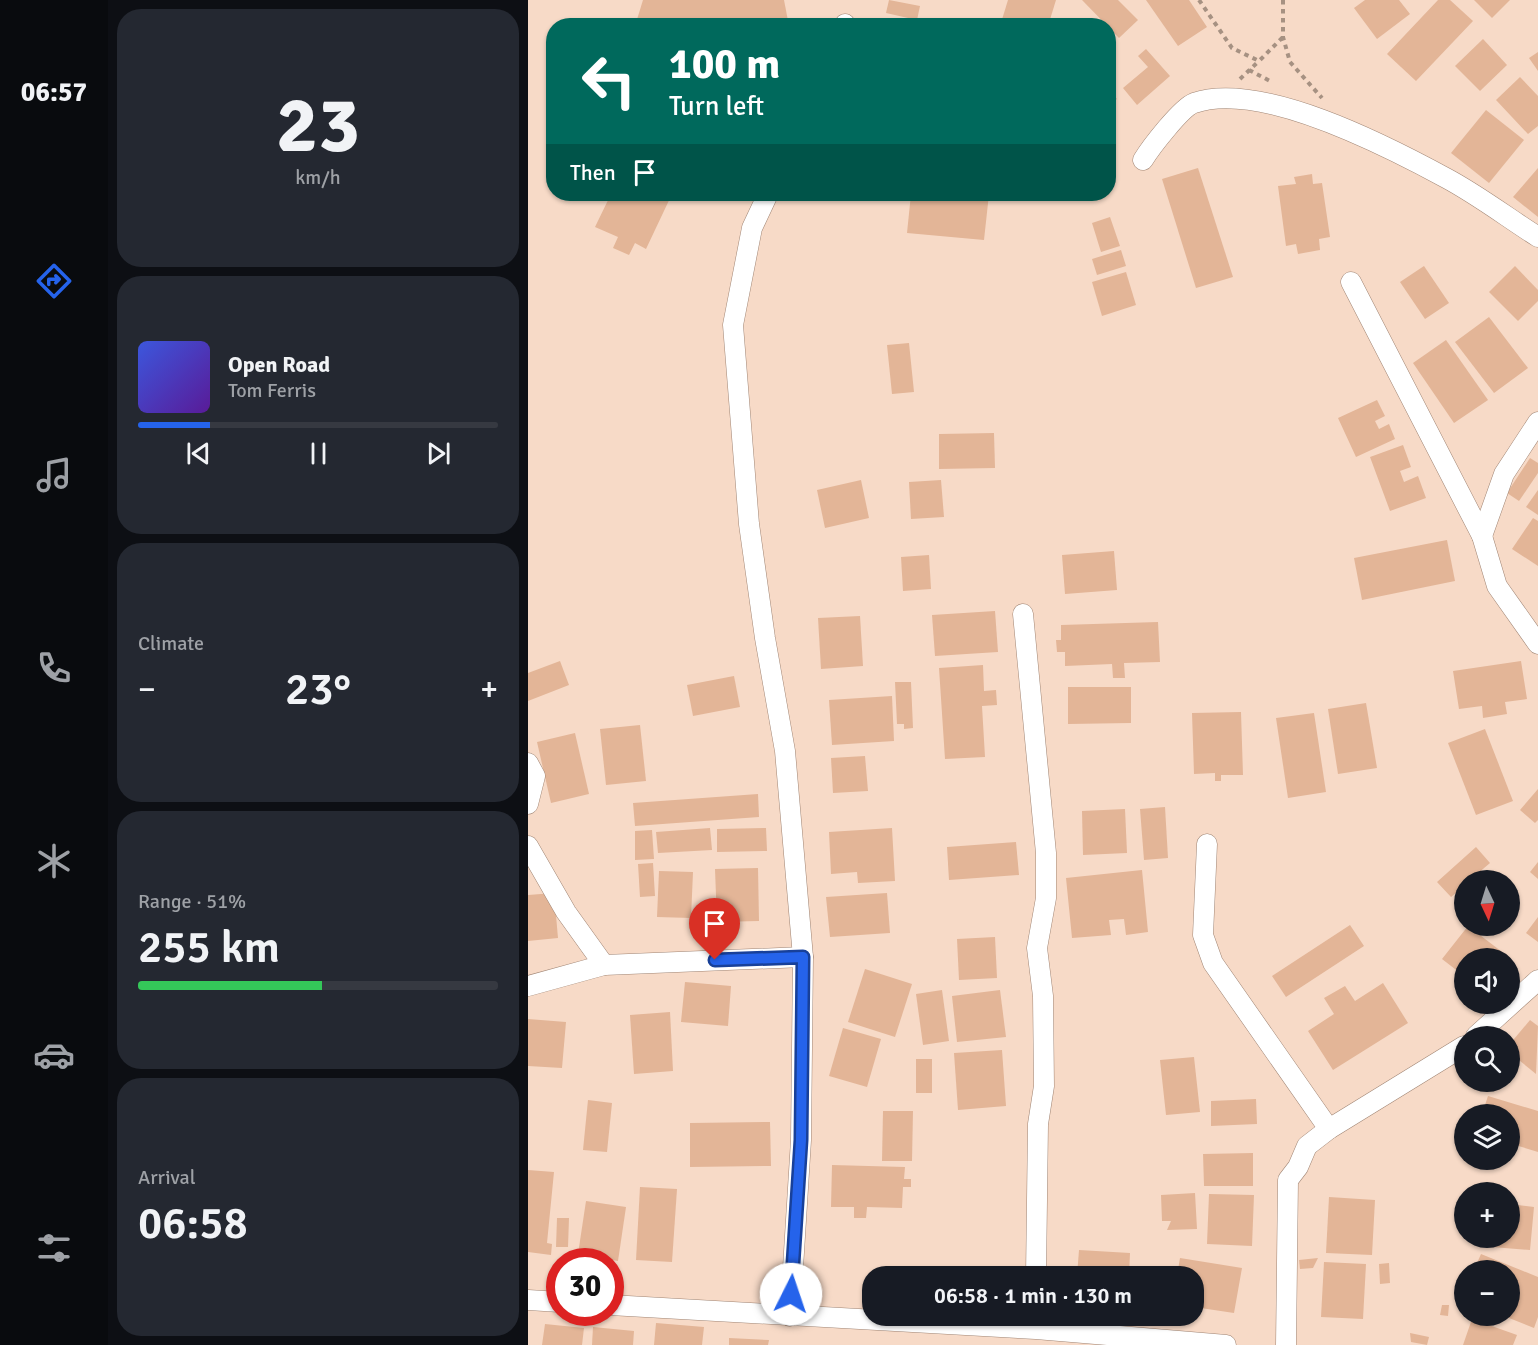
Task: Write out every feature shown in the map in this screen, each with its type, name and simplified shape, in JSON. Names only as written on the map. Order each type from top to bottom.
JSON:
[{"type":"street","points":[[1143,160],[1192,103],[1227,96],[1256,100],[1335,125],[1448,179],[1538,237]]},
{"type":"street","points":[[765,201],[752,228],[733,325],[749,524],[765,638],[786,751],[803,957],[801,1140],[790,1316]]},
{"type":"street","points":[[1351,282],[1482,536],[1497,586],[1538,644]]},
{"type":"street","points":[[1482,536],[1504,474],[1538,422]]},
{"type":"street","points":[[1023,614],[1046,853],[1046,898],[1036,948],[1043,996],[1044,1086],[1038,1124],[1036,1266]]},
{"type":"street","points":[[528,763],[536,776],[528,804]]},
{"type":"street","points":[[1207,844],[1203,935],[1213,963],[1329,1129]]},
{"type":"street","points":[[528,846],[566,912],[604,965]]},
{"type":"street","points":[[528,986],[604,965],[803,957]]},
{"type":"street","points":[[1487,1026],[1538,980]]},
{"type":"street","points":[[1286,1345],[1288,1180],[1298,1167],[1307,1146],[1329,1129],[1454,1052]]},
{"type":"street","points":[[528,1300],[546,1301]]},
{"type":"street","points":[[624,1306],[790,1316],[862,1318]]},
{"type":"street","points":[[1069,1326],[1226,1345]]},
{"type":"path","points":[[1199,0],[1232,48],[1259,61],[1283,37]]},
{"type":"path","points":[[1283,0],[1283,37],[1290,62],[1331,108],[1335,125]]},
{"type":"building","points":[[643,0],[784,0],[787,18],[637,18]]},
{"type":"building","points":[[889,0],[920,6],[917,18],[886,13]]},
{"type":"building","points":[[1008,0],[1056,0],[1050,18],[1002,18]]},
{"type":"building","points":[[1082,0],[1118,0],[1138,20],[1119,38],[1116,35],[1116,18],[1100,18]]},
{"type":"building","points":[[1146,0],[1189,0],[1207,27],[1178,46]]},
{"type":"building","points":[[1365,0],[1399,0],[1410,14],[1377,39],[1354,8]]},
{"type":"building","points":[[1438,0],[1450,0],[1473,21],[1416,81],[1387,54]]},
{"type":"building","points":[[1474,0],[1510,0],[1492,18]]},
{"type":"building","points":[[1483,39],[1507,65],[1480,91],[1455,66]]},
{"type":"building","points":[[1146,49],[1170,76],[1137,105],[1123,88],[1148,67],[1138,56]]},
{"type":"building","points":[[1538,52],[1538,71],[1529,58]]},
{"type":"building","points":[[1520,77],[1538,96],[1538,126],[1528,134],[1496,100]]},
{"type":"building","points":[[1486,110],[1524,140],[1489,183],[1451,153]]},
{"type":"building","points":[[1198,168],[1233,277],[1196,288],[1162,179]]},
{"type":"building","points":[[1538,168],[1538,217],[1513,197]]},
{"type":"building","points":[[1312,174],[1313,184],[1322,183],[1330,237],[1319,239],[1320,250],[1298,254],[1296,244],[1286,246],[1278,186],[1296,184],[1294,177]]},
{"type":"building","points":[[608,201],[669,201],[646,249],[635,243],[629,255],[613,248],[618,237],[595,227]]},
{"type":"building","points":[[910,201],[988,201],[984,240],[907,233]]},
{"type":"building","points":[[1110,217],[1120,246],[1101,252],[1092,223]]},
{"type":"building","points":[[1121,250],[1126,266],[1097,275],[1092,259]]},
{"type":"building","points":[[1424,266],[1449,303],[1425,319],[1400,282]]},
{"type":"building","points":[[1515,266],[1538,290],[1538,301],[1518,321],[1489,292]]},
{"type":"building","points":[[1126,272],[1136,305],[1102,316],[1092,282]]},
{"type":"building","points":[[1489,317],[1528,368],[1494,393],[1455,342]]},
{"type":"building","points":[[1446,340],[1488,400],[1454,423],[1413,363]]},
{"type":"building","points":[[909,343],[914,392],[892,394],[887,345]]},
{"type":"building","points":[[1377,400],[1385,416],[1375,421],[1379,429],[1389,424],[1395,439],[1356,457],[1338,418]]},
{"type":"building","points":[[994,433],[995,468],[939,469],[939,434]]},
{"type":"building","points":[[1403,445],[1411,467],[1400,471],[1404,482],[1418,476],[1426,498],[1390,511],[1370,457]]},
{"type":"building","points":[[1530,458],[1538,463],[1538,473],[1519,501],[1507,493]]},
{"type":"building","points":[[861,480],[869,518],[825,528],[817,490]]},
{"type":"building","points":[[941,480],[944,517],[911,519],[909,482]]},
{"type":"building","points":[[1538,490],[1538,515],[1526,507]]},
{"type":"building","points":[[1533,518],[1538,521],[1538,566],[1512,549]]},
{"type":"building","points":[[1447,540],[1455,581],[1362,600],[1354,558]]},
{"type":"building","points":[[1114,551],[1117,590],[1065,594],[1062,555]]},
{"type":"building","points":[[929,555],[931,589],[903,591],[901,557]]},
{"type":"building","points":[[995,611],[998,652],[935,656],[932,615]]},
{"type":"building","points":[[860,616],[863,666],[821,669],[818,618]]},
{"type":"building","points":[[1158,622],[1160,662],[1124,663],[1125,678],[1113,678],[1112,664],[1065,666],[1065,652],[1057,652],[1056,640],[1061,640],[1061,625]]},
{"type":"building","points":[[560,661],[569,685],[528,701],[528,673]]},
{"type":"building","points":[[1521,661],[1527,699],[1505,702],[1507,714],[1483,718],[1482,706],[1459,709],[1453,671]]},
{"type":"building","points":[[983,665],[984,691],[996,690],[997,705],[982,706],[985,757],[945,759],[939,668]]},
{"type":"building","points":[[734,676],[740,707],[693,716],[687,685]]},
{"type":"building","points":[[895,682],[911,682],[913,728],[904,729],[904,724],[897,724]]},
{"type":"building","points":[[1068,687],[1131,687],[1131,723],[1068,724]]},
{"type":"building","points":[[892,696],[894,741],[832,745],[829,700]]},
{"type":"building","points":[[1366,703],[1377,768],[1338,774],[1328,709]]},
{"type":"building","points":[[1241,712],[1243,775],[1221,775],[1221,781],[1215,781],[1215,773],[1194,774],[1192,713]]},
{"type":"building","points":[[1314,713],[1326,792],[1288,798],[1276,718]]},
{"type":"building","points":[[640,725],[646,781],[606,785],[600,729]]},
{"type":"building","points":[[1485,729],[1513,801],[1476,815],[1448,743]]},
{"type":"building","points":[[575,733],[589,794],[551,803],[537,742]]},
{"type":"building","points":[[865,756],[868,791],[833,793],[831,758]]},
{"type":"building","points":[[1538,789],[1538,820],[1535,823],[1520,810]]},
{"type":"building","points":[[758,794],[759,817],[635,826],[633,803]]},
{"type":"building","points":[[1165,807],[1168,858],[1144,860],[1140,809]]},
{"type":"building","points":[[1125,809],[1127,853],[1083,855],[1082,811]]},
{"type":"building","points":[[710,828],[712,850],[658,853],[656,832]]},
{"type":"building","points":[[766,828],[767,851],[717,852],[717,829]]},
{"type":"building","points":[[892,828],[895,881],[858,883],[857,872],[831,874],[829,832]]},
{"type":"building","points":[[652,830],[654,859],[635,860],[635,831]]},
{"type":"building","points":[[1016,842],[1019,875],[949,880],[947,847]]},
{"type":"building","points":[[1476,847],[1490,863],[1482,870],[1454,870],[1454,894],[1451,897],[1437,882]]},
{"type":"building","points":[[1538,862],[1538,879],[1530,872]]},
{"type":"building","points":[[653,863],[655,896],[640,897],[638,864]]},
{"type":"building","points":[[758,868],[759,921],[717,922],[715,869]]},
{"type":"building","points":[[1142,870],[1148,932],[1126,935],[1124,919],[1109,920],[1111,935],[1072,938],[1066,878]]},
{"type":"building","points":[[659,871],[693,872],[691,918],[657,917]]},
{"type":"building","points":[[554,893],[558,938],[528,941],[528,895]]},
{"type":"building","points":[[887,893],[890,933],[830,937],[826,897]]},
{"type":"building","points":[[1538,917],[1538,942],[1526,933]]},
{"type":"building","points":[[1350,925],[1364,946],[1286,997],[1272,976]]},
{"type":"building","points":[[1460,936],[1481,936],[1497,948],[1454,948],[1454,968],[1442,959]]},
{"type":"building","points":[[995,937],[997,978],[959,980],[957,939]]},
{"type":"building","points":[[865,969],[912,984],[895,1037],[848,1022]]},
{"type":"building","points":[[685,982],[731,986],[728,1026],[681,1022]]},
{"type":"building","points":[[1383,983],[1408,1023],[1333,1070],[1308,1031],[1334,1014],[1324,998],[1345,986],[1355,1001]]},
{"type":"building","points":[[942,990],[949,1041],[923,1045],[916,994]]},
{"type":"building","points":[[1000,990],[1006,1037],[957,1042],[952,996]]},
{"type":"building","points":[[670,1012],[673,1071],[634,1074],[630,1015]]},
{"type":"building","points":[[528,1019],[566,1022],[562,1068],[528,1066]]},
{"type":"building","points":[[1530,1020],[1538,1026],[1536,1074],[1520,1061],[1520,1032]]},
{"type":"building","points":[[843,1028],[881,1039],[867,1087],[829,1076]]},
{"type":"building","points":[[1002,1050],[1006,1106],[958,1110],[954,1053]]},
{"type":"building","points":[[1194,1057],[1200,1112],[1166,1115],[1160,1060]]},
{"type":"building","points":[[916,1059],[932,1059],[932,1093],[916,1093]]},
{"type":"building","points":[[1488,1096],[1515,1104],[1485,1104]]},
{"type":"building","points":[[1256,1099],[1257,1124],[1211,1126],[1211,1101]]},
{"type":"building","points":[[588,1100],[612,1103],[607,1152],[583,1150]]},
{"type":"building","points":[[1520,1106],[1538,1111],[1538,1152],[1520,1146]]},
{"type":"building","points":[[883,1111],[913,1111],[912,1161],[882,1161]]},
{"type":"building","points":[[770,1122],[771,1166],[690,1167],[690,1123]]},
{"type":"building","points":[[1253,1153],[1253,1186],[1204,1186],[1203,1154]]},
{"type":"building","points":[[832,1165],[905,1167],[904,1179],[911,1179],[911,1187],[903,1187],[902,1208],[867,1207],[866,1218],[854,1218],[854,1207],[831,1207]]},
{"type":"building","points":[[528,1170],[554,1172],[547,1243],[552,1244],[552,1248],[546,1248],[546,1254],[528,1252]]},
{"type":"building","points":[[640,1187],[677,1189],[672,1262],[636,1260]]},
{"type":"building","points":[[1195,1193],[1197,1229],[1167,1230],[1171,1221],[1162,1221],[1161,1195]]},
{"type":"building","points":[[1209,1194],[1254,1195],[1252,1246],[1207,1244]]},
{"type":"building","points":[[1329,1197],[1375,1200],[1372,1255],[1326,1253]]},
{"type":"building","points":[[586,1201],[626,1207],[620,1248],[579,1248]]},
{"type":"building","points":[[1520,1205],[1534,1207],[1530,1250],[1505,1248],[1520,1248]]},
{"type":"building","points":[[557,1218],[569,1218],[568,1247],[556,1247]]},
{"type":"building","points":[[1079,1250],[1130,1253],[1129,1266],[1078,1266]]},
{"type":"building","points":[[1481,1254],[1496,1260],[1478,1260]]},
{"type":"building","points":[[1180,1258],[1242,1268],[1234,1313],[1204,1308],[1204,1266],[1179,1266]]},
{"type":"building","points":[[1318,1258],[1313,1268],[1300,1269],[1299,1260]]},
{"type":"building","points":[[1324,1262],[1366,1264],[1363,1319],[1321,1317]]},
{"type":"building","points":[[1389,1263],[1390,1283],[1380,1284],[1379,1264]]},
{"type":"building","points":[[1520,1270],[1538,1277],[1538,1317],[1534,1328],[1520,1322]]},
{"type":"building","points":[[1442,1305],[1449,1305],[1448,1316],[1440,1315]]},
{"type":"building","points":[[656,1323],[704,1327],[702,1345],[654,1345]]},
{"type":"building","points":[[545,1324],[546,1326],[584,1328],[582,1345],[542,1345]]},
{"type":"building","points":[[1470,1326],[1492,1326],[1517,1335],[1513,1345],[1463,1345]]},
{"type":"building","points":[[593,1327],[634,1331],[633,1345],[592,1345]]},
{"type":"building","points":[[1410,1333],[1429,1337],[1427,1345],[1411,1342]]},
{"type":"building","points":[[729,1338],[769,1340],[768,1345],[729,1345]]},
{"type":"route","points":[[715,960],[803,957],[801,1140],[791,1294]]}]
